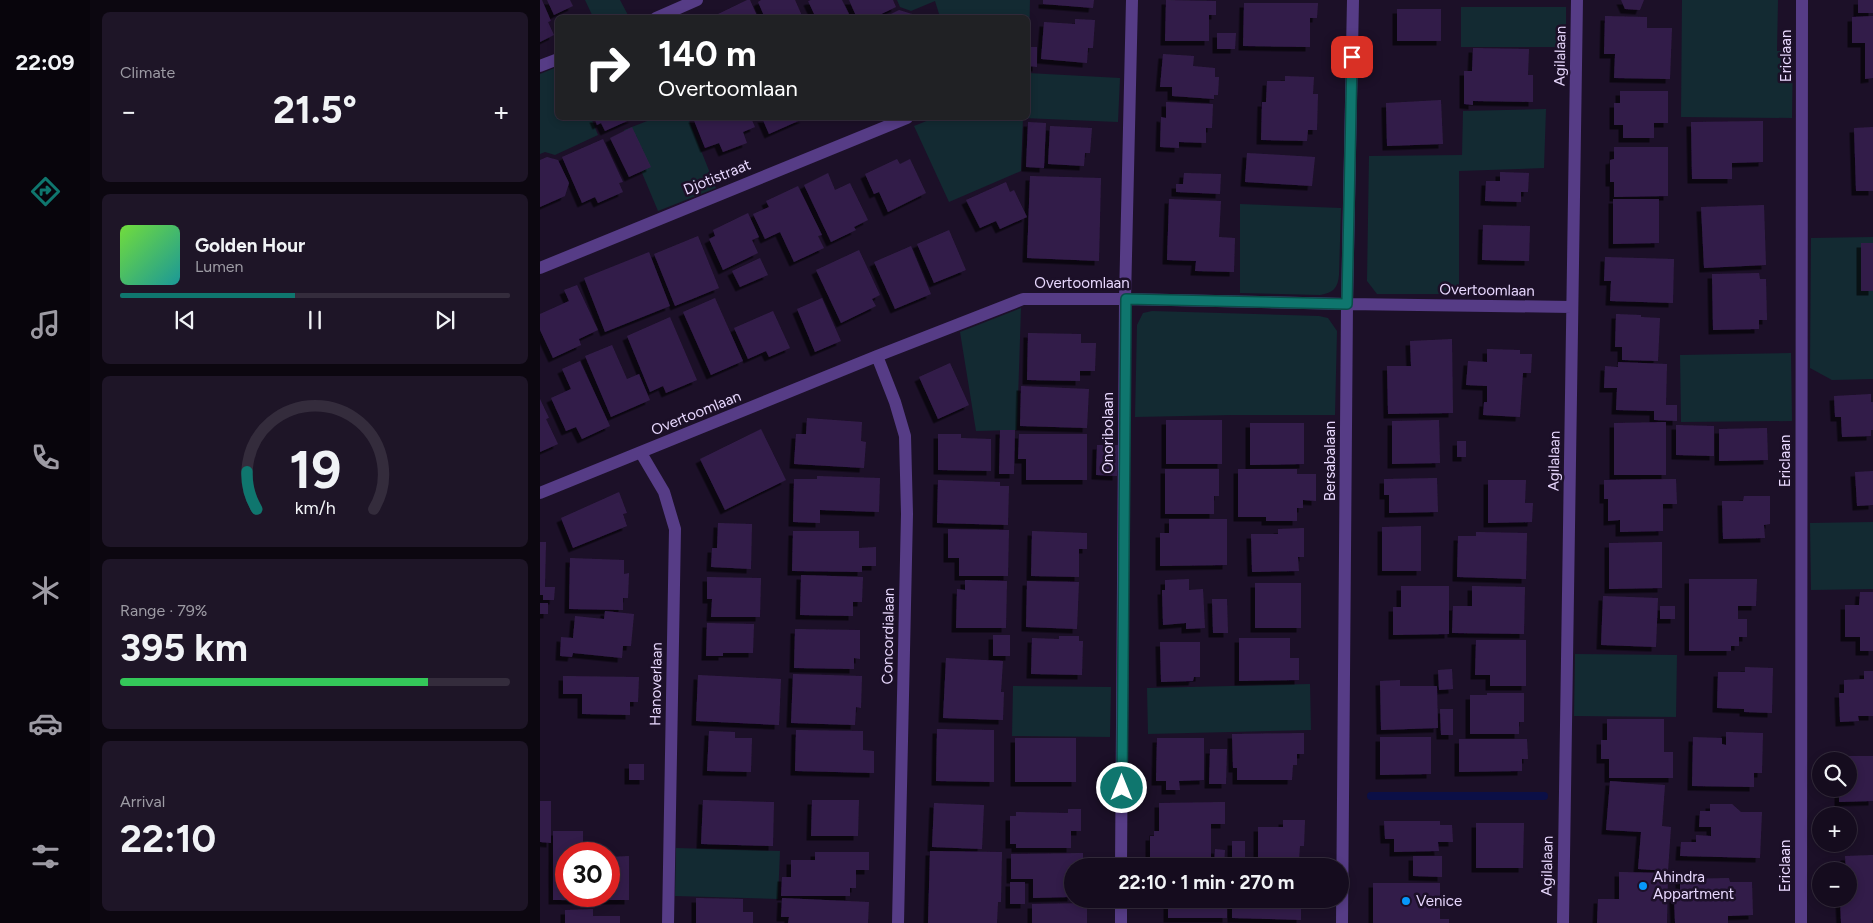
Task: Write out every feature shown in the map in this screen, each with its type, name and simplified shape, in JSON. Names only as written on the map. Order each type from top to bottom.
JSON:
[{"type":"street","points":[[663,15],[698,0]]},
{"type":"street","name":"Onoribolaan","points":[[1121,858],[1126,299],[1132,0]]},
{"type":"street","name":"Bersabalaan","points":[[1342,923],[1347,304],[1353,0]]},
{"type":"street","name":"Agilalaan","points":[[1563,923],[1577,0]]},
{"type":"street","name":"Ericlaan","points":[[1801,923],[1802,0]]},
{"type":"street","points":[[540,66],[555,59]]},
{"type":"street","name":"Djotistraat","points":[[540,268],[902,120]]},
{"type":"street","name":"Overtoomlaan","points":[[540,494],[877,356],[1023,299],[1126,299],[1572,307]]},
{"type":"street","name":"Concordialaan","points":[[877,356],[895,402],[905,436],[907,514],[898,923]]},
{"type":"street","name":"Hanoverlaan","points":[[641,453],[664,492],[676,529],[668,923]]},
{"type":"street","points":[[1121,908],[1121,923]]},
{"type":"shaded area","points":[[585,0],[620,0],[628,15],[592,15]]},
{"type":"shaded area","points":[[897,0],[1030,0],[1030,15],[939,15],[935,1],[911,11],[900,7]]},
{"type":"shaded area","points":[[1682,0],[1778,0],[1777,51],[1793,51],[1792,118],[1681,117]]},
{"type":"shaded area","points":[[1461,7],[1566,7],[1566,47],[1461,47]]},
{"type":"shaded area","points":[[555,68],[555,120],[592,120],[598,135],[555,155],[545,152],[540,154],[540,74]]},
{"type":"shaded area","points":[[1030,73],[1120,78],[1118,122],[1030,118]]},
{"type":"shaded area","points":[[1546,109],[1544,168],[1459,171],[1459,294],[1377,294],[1367,281],[1369,156],[1462,155],[1463,111]]},
{"type":"shaded area","points":[[650,120],[689,120],[716,188],[658,211],[624,130]]},
{"type":"shaded area","points":[[929,120],[1023,120],[1021,171],[949,202],[914,126]]},
{"type":"shaded area","points":[[1240,204],[1341,208],[1339,275],[1334,289],[1320,295],[1240,293]]},
{"type":"shaded area","points":[[1873,237],[1873,379],[1832,380],[1810,368],[1811,238]]},
{"type":"shaded area","points":[[1021,308],[1017,430],[976,431],[960,332]]},
{"type":"shaded area","points":[[1152,311],[1319,316],[1328,318],[1337,331],[1335,415],[1135,417],[1137,325],[1143,313]]},
{"type":"shaded area","points":[[1791,353],[1792,421],[1681,422],[1680,355]]},
{"type":"shaded area","points":[[1873,522],[1873,589],[1811,590],[1810,523]]},
{"type":"shaded area","points":[[1575,654],[1677,655],[1676,717],[1574,716]]},
{"type":"shaded area","points":[[1310,684],[1311,730],[1148,734],[1147,688]]},
{"type":"shaded area","points":[[1013,686],[1111,687],[1110,737],[1012,736]]},
{"type":"shaded area","points":[[676,848],[780,851],[778,899],[675,896]]},
{"type":"building","points":[[540,0],[542,0],[551,21],[548,22],[554,35],[540,42]]},
{"type":"building","points":[[547,0],[570,0],[573,6],[554,15]]},
{"type":"building","points":[[750,0],[757,15],[716,15]]},
{"type":"building","points":[[761,0],[795,0],[802,15],[764,15],[758,2]]},
{"type":"building","points":[[842,0],[850,15],[815,15],[808,1]]},
{"type":"building","points":[[849,0],[893,0],[896,7],[879,15],[856,15]]},
{"type":"building","points":[[1043,0],[1094,0],[1093,8],[1043,4]]},
{"type":"building","points":[[1166,0],[1216,1],[1216,15],[1209,15],[1209,41],[1165,41]]},
{"type":"building","points":[[1621,0],[1644,0],[1640,10],[1625,9]]},
{"type":"building","points":[[1858,0],[1873,0],[1873,13],[1858,13]]},
{"type":"building","points":[[1244,3],[1318,3],[1317,18],[1310,18],[1310,47],[1243,46]]},
{"type":"building","points":[[1397,9],[1441,9],[1441,41],[1397,41]]},
{"type":"building","points":[[899,10],[915,15],[889,15]]},
{"type":"building","points":[[1605,16],[1647,17],[1647,28],[1672,28],[1670,79],[1614,78],[1615,54],[1604,54]]},
{"type":"building","points":[[1873,16],[1873,78],[1865,79],[1865,43],[1852,43],[1852,17]]},
{"type":"building","points":[[1075,19],[1095,20],[1093,48],[1088,48],[1087,63],[1041,59],[1044,22],[1075,24]]},
{"type":"building","points":[[1217,33],[1236,33],[1235,49],[1217,49]]},
{"type":"building","points":[[1030,47],[1037,47],[1037,67],[1030,66]]},
{"type":"building","points":[[1473,48],[1529,49],[1528,75],[1533,75],[1533,102],[1473,101],[1473,105],[1464,104],[1464,71],[1472,71]]},
{"type":"building","points":[[1163,54],[1194,56],[1193,66],[1215,68],[1215,77],[1219,77],[1218,95],[1214,95],[1214,99],[1172,96],[1172,87],[1160,87]]},
{"type":"building","points":[[1285,76],[1314,77],[1313,94],[1318,94],[1317,130],[1308,130],[1307,141],[1261,140],[1262,102],[1266,102],[1267,81],[1285,81]]},
{"type":"building","points":[[1620,91],[1668,91],[1668,123],[1654,123],[1654,138],[1623,138],[1623,125],[1614,125],[1614,103],[1620,103]]},
{"type":"building","points":[[1441,100],[1443,144],[1387,146],[1386,103]]},
{"type":"building","points":[[1166,102],[1213,104],[1212,128],[1206,128],[1206,143],[1179,142],[1179,148],[1160,147],[1161,117],[1166,118]]},
{"type":"building","points":[[595,120],[630,120],[605,131],[601,123],[597,125]]},
{"type":"building","points":[[694,120],[752,120],[755,127],[743,132],[747,143],[723,152],[719,143],[705,148]]},
{"type":"building","points":[[763,120],[800,120],[769,134]]},
{"type":"building","points":[[1763,121],[1763,162],[1732,163],[1732,179],[1692,179],[1691,122]]},
{"type":"building","points":[[1028,122],[1046,123],[1044,168],[1026,167]]},
{"type":"building","points":[[1050,126],[1092,128],[1090,153],[1085,153],[1084,166],[1048,164]]},
{"type":"building","points":[[632,127],[651,167],[629,177],[610,138]]},
{"type":"building","points":[[1873,127],[1873,191],[1856,191],[1854,128]]},
{"type":"building","points":[[603,139],[623,182],[619,183],[623,192],[598,203],[595,197],[582,203],[562,157]]},
{"type":"building","points":[[1614,147],[1668,147],[1668,196],[1614,197],[1614,182],[1610,182],[1610,160],[1614,159]]},
{"type":"building","points":[[1247,153],[1315,157],[1312,186],[1245,182]]},
{"type":"building","points":[[547,157],[558,160],[569,183],[565,196],[540,207],[540,160]]},
{"type":"building","points":[[897,159],[900,164],[910,159],[926,193],[888,212],[879,192],[874,194],[865,174]]},
{"type":"building","points":[[1500,172],[1529,173],[1528,192],[1521,192],[1521,202],[1485,201],[1486,181],[1500,181]]},
{"type":"building","points":[[828,173],[835,190],[850,183],[868,220],[854,227],[856,230],[831,242],[804,185]]},
{"type":"building","points":[[1184,173],[1221,174],[1220,194],[1176,192],[1176,184],[1183,184]]},
{"type":"building","points":[[1030,176],[1101,178],[1099,261],[1027,258]]},
{"type":"building","points":[[1006,182],[1010,192],[1014,190],[1027,217],[1000,229],[996,221],[980,228],[966,200]]},
{"type":"building","points":[[798,186],[822,235],[818,236],[824,248],[794,262],[780,232],[765,239],[753,214],[769,207],[766,201]]},
{"type":"building","points":[[1169,199],[1221,201],[1219,237],[1235,238],[1234,272],[1195,271],[1196,261],[1167,260]]},
{"type":"building","points":[[1613,199],[1659,199],[1659,243],[1613,244]]},
{"type":"building","points":[[1764,205],[1766,265],[1704,268],[1701,207]]},
{"type":"building","points":[[748,213],[759,237],[752,240],[758,253],[723,270],[709,239],[715,236],[713,230]]},
{"type":"building","points":[[1483,225],[1530,226],[1529,261],[1482,260]]},
{"type":"building","points":[[949,230],[966,270],[934,283],[917,244]]},
{"type":"building","points":[[698,236],[719,288],[675,306],[654,254]]},
{"type":"building","points":[[1861,243],[1873,243],[1873,291],[1861,291]]},
{"type":"building","points":[[911,246],[931,294],[895,309],[874,262]]},
{"type":"building","points":[[859,250],[880,295],[872,299],[876,306],[841,323],[816,270]]},
{"type":"building","points":[[649,252],[670,306],[605,332],[584,278]]},
{"type":"building","points":[[1605,257],[1674,259],[1673,303],[1610,301],[1611,281],[1604,281]]},
{"type":"building","points":[[760,258],[768,275],[740,287],[732,271]]},
{"type":"building","points":[[1759,273],[1760,279],[1766,279],[1767,320],[1759,320],[1759,329],[1713,330],[1712,274]]},
{"type":"building","points":[[577,285],[598,330],[579,339],[581,345],[553,358],[540,330],[540,314],[569,301],[564,290]]},
{"type":"building","points":[[715,298],[743,361],[711,375],[683,312]]},
{"type":"building","points":[[822,298],[841,341],[815,352],[797,309]]},
{"type":"building","points":[[773,311],[790,348],[769,357],[766,351],[748,359],[734,328]]},
{"type":"building","points":[[1616,314],[1660,318],[1658,361],[1622,360],[1622,347],[1615,347]]},
{"type":"building","points":[[670,317],[697,380],[666,393],[663,386],[650,392],[627,336]]},
{"type":"building","points":[[1028,333],[1081,334],[1081,343],[1096,343],[1095,371],[1080,371],[1080,381],[1027,380]]},
{"type":"building","points":[[1452,339],[1453,413],[1388,414],[1387,366],[1411,366],[1410,341]]},
{"type":"building","points":[[612,345],[627,379],[639,374],[650,400],[611,417],[585,356]]},
{"type":"building","points":[[1487,349],[1520,350],[1520,354],[1532,354],[1531,373],[1523,373],[1520,417],[1483,415],[1484,402],[1487,402],[1487,386],[1466,385],[1468,361],[1487,362]]},
{"type":"building","points":[[580,361],[610,426],[582,439],[576,427],[566,431],[551,398],[571,389],[562,369]]},
{"type":"building","points":[[1618,362],[1667,364],[1666,405],[1677,405],[1677,421],[1654,420],[1654,411],[1616,410],[1617,388],[1604,388],[1605,366],[1618,367]]},
{"type":"building","points":[[950,363],[969,405],[938,419],[919,377]]},
{"type":"building","points":[[1021,386],[1089,389],[1087,428],[1020,426]]},
{"type":"building","points":[[1871,394],[1871,402],[1873,402],[1873,430],[1871,430],[1871,436],[1842,437],[1841,417],[1835,417],[1834,396]]},
{"type":"building","points":[[540,399],[549,418],[546,419],[558,444],[540,452]]},
{"type":"building","points":[[807,418],[862,422],[861,441],[866,442],[864,468],[794,464],[796,434],[806,434]]},
{"type":"building","points":[[1166,420],[1222,420],[1222,464],[1166,464]]},
{"type":"building","points":[[1439,420],[1440,463],[1392,464],[1392,421]]},
{"type":"building","points":[[1666,422],[1666,475],[1614,475],[1614,423]]},
{"type":"building","points":[[1250,423],[1304,423],[1304,464],[1250,465]]},
{"type":"building","points":[[1676,425],[1714,426],[1714,456],[1676,455]]},
{"type":"building","points":[[1767,428],[1768,460],[1719,461],[1719,429]]},
{"type":"building","points":[[761,429],[786,480],[725,510],[700,459]]},
{"type":"building","points":[[1000,430],[1015,430],[1014,474],[999,474]]},
{"type":"building","points":[[938,434],[961,434],[961,438],[991,439],[991,471],[938,470]]},
{"type":"building","points":[[1019,434],[1087,434],[1087,480],[1026,480],[1026,459],[1018,459]]},
{"type":"building","points":[[1457,441],[1466,441],[1466,457],[1457,457]]},
{"type":"building","points":[[1097,445],[1118,445],[1117,476],[1096,475]]},
{"type":"building","points":[[1165,469],[1219,469],[1219,496],[1214,496],[1214,514],[1165,514]]},
{"type":"building","points":[[1238,469],[1297,469],[1297,474],[1316,474],[1316,501],[1303,500],[1303,508],[1297,508],[1297,521],[1266,521],[1266,517],[1238,517]]},
{"type":"building","points":[[1873,471],[1873,505],[1857,506],[1855,472]]},
{"type":"building","points":[[817,476],[880,478],[879,512],[820,510],[820,523],[793,522],[794,479],[817,479]]},
{"type":"building","points":[[1437,478],[1438,512],[1389,513],[1389,495],[1384,495],[1384,479]]},
{"type":"building","points":[[1676,479],[1677,504],[1663,504],[1663,531],[1620,532],[1620,520],[1608,521],[1608,499],[1604,499],[1604,480]]},
{"type":"building","points":[[938,480],[1000,482],[1000,486],[1009,486],[1008,525],[937,523]]},
{"type":"building","points":[[1488,480],[1526,480],[1525,503],[1533,503],[1532,522],[1488,523]]},
{"type":"building","points":[[619,492],[627,513],[623,514],[627,526],[573,548],[561,518]]},
{"type":"building","points":[[1744,496],[1770,496],[1770,524],[1764,525],[1765,538],[1723,539],[1722,501],[1743,501]]},
{"type":"building","points":[[1169,519],[1227,519],[1227,565],[1160,566],[1160,533],[1169,533]]},
{"type":"building","points":[[718,523],[752,524],[751,569],[711,567],[712,548],[717,548]]},
{"type":"building","points":[[1421,526],[1421,571],[1382,571],[1382,527]]},
{"type":"building","points":[[1304,528],[1304,557],[1298,557],[1299,571],[1252,572],[1251,534],[1278,534],[1278,529]]},
{"type":"building","points":[[948,529],[1009,530],[1008,576],[959,576],[959,558],[948,558]]},
{"type":"building","points":[[793,531],[859,531],[859,548],[876,547],[876,566],[862,566],[862,572],[792,571]]},
{"type":"building","points":[[1032,531],[1087,533],[1087,549],[1079,549],[1079,577],[1031,576]]},
{"type":"building","points":[[1476,532],[1527,533],[1526,579],[1457,577],[1458,536],[1476,536]]},
{"type":"building","points":[[540,542],[546,542],[545,587],[555,587],[554,600],[543,600],[543,595],[540,595]]},
{"type":"building","points":[[1662,542],[1662,588],[1609,589],[1609,543]]},
{"type":"building","points":[[570,558],[624,560],[624,574],[629,573],[628,598],[623,598],[623,610],[569,609]]},
{"type":"building","points":[[801,575],[863,577],[862,602],[853,602],[853,616],[800,615]]},
{"type":"building","points":[[707,577],[761,578],[760,617],[711,617],[712,599],[707,599]]},
{"type":"building","points":[[1189,579],[1189,590],[1203,589],[1205,628],[1186,629],[1186,623],[1163,625],[1162,590],[1165,590],[1165,580]]},
{"type":"building","points":[[1689,579],[1757,579],[1756,606],[1738,606],[1738,619],[1747,619],[1747,637],[1739,637],[1739,646],[1731,646],[1731,651],[1689,651]]},
{"type":"building","points":[[965,580],[1007,581],[1006,628],[956,628],[957,589],[965,590]]},
{"type":"building","points":[[1027,581],[1079,582],[1077,629],[1026,627]]},
{"type":"building","points":[[1255,583],[1301,583],[1301,628],[1255,628]]},
{"type":"building","points":[[1401,586],[1449,586],[1449,634],[1393,635],[1393,607],[1401,607]]},
{"type":"building","points":[[1472,586],[1525,587],[1524,634],[1452,633],[1453,606],[1472,606]]},
{"type":"building","points":[[1860,592],[1873,592],[1873,651],[1860,651],[1860,637],[1845,637],[1845,605],[1859,605]]},
{"type":"building","points":[[1603,596],[1658,598],[1656,647],[1601,645]]},
{"type":"building","points":[[1212,599],[1227,599],[1228,633],[1213,633]]},
{"type":"building","points":[[540,603],[548,603],[548,614],[540,614]]},
{"type":"building","points":[[1660,606],[1675,606],[1675,619],[1660,619]]},
{"type":"building","points":[[605,611],[634,614],[631,646],[623,646],[622,658],[573,653],[572,657],[560,656],[561,637],[573,638],[575,616],[604,619]]},
{"type":"building","points":[[707,623],[754,624],[753,653],[723,653],[723,656],[706,656]]},
{"type":"building","points":[[795,629],[860,630],[860,659],[854,658],[854,669],[794,668]]},
{"type":"building","points":[[993,635],[1010,635],[1010,656],[993,656]]},
{"type":"building","points":[[1059,636],[1079,636],[1079,641],[1083,641],[1082,675],[1031,674],[1032,638],[1059,639]]},
{"type":"building","points":[[1239,638],[1290,638],[1290,658],[1299,658],[1299,680],[1239,681]]},
{"type":"building","points":[[1476,640],[1526,640],[1526,686],[1490,686],[1490,675],[1475,675]]},
{"type":"building","points":[[1160,642],[1200,642],[1200,677],[1194,677],[1193,681],[1161,682]]},
{"type":"building","points":[[946,658],[1003,661],[1001,692],[1004,692],[1003,720],[943,718]]},
{"type":"building","points":[[1745,667],[1773,668],[1772,713],[1744,712],[1744,709],[1717,708],[1718,672],[1745,672]]},
{"type":"building","points":[[1452,669],[1453,689],[1439,690],[1438,670]]},
{"type":"building","points":[[1864,671],[1873,671],[1873,716],[1858,716],[1859,721],[1840,722],[1839,693],[1844,693],[1844,680],[1864,679]]},
{"type":"building","points":[[793,674],[862,676],[861,708],[856,707],[855,725],[791,723]]},
{"type":"building","points":[[698,675],[781,679],[779,725],[696,721]]},
{"type":"building","points":[[563,676],[639,677],[638,702],[630,702],[630,715],[582,714],[582,694],[563,694]]},
{"type":"building","points":[[1400,680],[1400,686],[1437,686],[1438,728],[1381,730],[1380,681]]},
{"type":"building","points":[[1487,693],[1524,693],[1524,722],[1519,722],[1519,734],[1470,734],[1470,695],[1487,695]]},
{"type":"building","points":[[1440,709],[1453,709],[1453,735],[1441,735]]},
{"type":"building","points":[[1607,719],[1664,719],[1664,752],[1673,752],[1673,778],[1609,778],[1609,759],[1601,759],[1601,740],[1607,740]]},
{"type":"building","points":[[937,729],[994,730],[994,782],[936,781]]},
{"type":"building","points":[[796,730],[863,731],[863,750],[874,751],[874,773],[795,771]]},
{"type":"building","points":[[709,731],[735,732],[735,738],[752,738],[751,772],[707,771]]},
{"type":"building","points":[[1726,732],[1763,733],[1762,773],[1754,773],[1754,787],[1692,786],[1693,737],[1722,738],[1722,744],[1726,745]]},
{"type":"building","points":[[1304,733],[1304,754],[1297,754],[1297,765],[1293,765],[1292,780],[1237,780],[1237,768],[1233,768],[1232,734]]},
{"type":"building","points":[[1380,737],[1431,737],[1431,774],[1380,775]]},
{"type":"building","points":[[1015,738],[1076,738],[1076,782],[1015,782]]},
{"type":"building","points":[[1157,738],[1204,738],[1204,780],[1179,781],[1180,790],[1166,790],[1166,781],[1156,781]]},
{"type":"building","points":[[1459,739],[1527,739],[1528,759],[1522,759],[1522,771],[1459,772]]},
{"type":"building","points":[[1210,749],[1227,749],[1226,784],[1209,784]]},
{"type":"building","points":[[1857,756],[1873,756],[1873,801],[1839,802],[1839,797],[1857,797]]},
{"type":"building","points":[[629,764],[644,764],[644,780],[629,780]]},
{"type":"building","points":[[1610,781],[1665,785],[1662,826],[1671,827],[1668,871],[1638,869],[1641,832],[1606,830]]},
{"type":"building","points":[[703,800],[774,802],[773,846],[701,844]]},
{"type":"building","points":[[812,800],[859,800],[858,836],[811,836]]},
{"type":"building","points":[[540,801],[551,801],[551,843],[540,842]]},
{"type":"building","points":[[1225,802],[1225,824],[1211,824],[1211,857],[1150,858],[1150,836],[1154,836],[1154,831],[1159,831],[1159,803]]},
{"type":"building","points":[[934,803],[984,805],[982,849],[932,847]]},
{"type":"building","points":[[1710,804],[1732,804],[1741,812],[1762,812],[1760,858],[1680,856],[1681,842],[1696,842],[1696,835],[1711,836],[1711,827],[1699,827],[1700,811],[1710,811]]},
{"type":"building","points":[[1068,809],[1081,809],[1081,831],[1071,831],[1071,848],[1016,848],[1016,844],[1010,844],[1010,816],[1016,816],[1016,812],[1068,813]]},
{"type":"building","points":[[1283,820],[1305,820],[1304,846],[1300,846],[1299,858],[1258,858],[1258,827],[1283,827]]},
{"type":"building","points":[[1384,821],[1440,821],[1440,825],[1452,825],[1453,842],[1438,842],[1439,851],[1394,852],[1394,839],[1385,839]]},
{"type":"building","points":[[1476,823],[1524,823],[1523,868],[1476,868]]},
{"type":"building","points":[[553,831],[583,831],[583,842],[555,842],[555,900],[553,900]]},
{"type":"building","points":[[1232,841],[1245,841],[1245,858],[1232,858]]},
{"type":"building","points":[[1215,849],[1225,850],[1224,858],[1214,858]]},
{"type":"building","points":[[930,851],[1002,852],[1001,902],[998,902],[997,923],[928,923]]},
{"type":"building","points":[[815,852],[869,852],[869,870],[856,870],[856,888],[850,888],[850,896],[781,896],[782,877],[791,877],[791,860],[815,860]]},
{"type":"building","points":[[1083,853],[1083,858],[1064,858],[1064,897],[1033,898],[1033,879],[1011,879],[1011,854]]},
{"type":"building","points":[[1873,855],[1872,923],[1841,923],[1840,907],[1857,907],[1857,862],[1845,862],[1845,856]]},
{"type":"building","points":[[620,856],[629,856],[629,900],[620,900]]},
{"type":"building","points":[[1413,856],[1442,856],[1442,877],[1413,876]]},
{"type":"building","name":"Ahindra Appartment","points":[[1619,872],[1668,873],[1667,923],[1597,923],[1598,899],[1619,899]]},
{"type":"building","points":[[1729,878],[1730,882],[1752,882],[1753,915],[1728,916],[1728,923],[1675,923],[1674,898],[1680,894],[1680,879]]},
{"type":"building","points":[[1010,882],[1025,882],[1025,904],[1010,904]]},
{"type":"building","name":"Venice","points":[[1373,883],[1440,883],[1440,919],[1449,919],[1449,923],[1373,923]]},
{"type":"building","points":[[696,898],[743,899],[743,912],[753,912],[753,923],[696,923]]},
{"type":"building","points":[[782,898],[869,902],[868,923],[788,923],[789,917],[781,917]]},
{"type":"building","points":[[1064,903],[1064,908],[1087,908],[1087,923],[1032,923],[1032,904]]},
{"type":"building","points":[[1168,908],[1227,908],[1227,918],[1168,918]]},
{"type":"building","points":[[1232,908],[1301,908],[1301,920],[1232,918]]},
{"type":"building","points":[[593,909],[593,916],[620,916],[620,923],[565,923],[565,910]]},
{"type":"waterway","points":[[1371,796],[1544,796]]},
{"type":"place","name":"Ahindra Appartment","points":[[1643,886]]},
{"type":"place","name":"Venice","points":[[1406,901]]},
{"type":"route","points":[[1122,788],[1126,299],[1347,304],[1352,57]]}]
